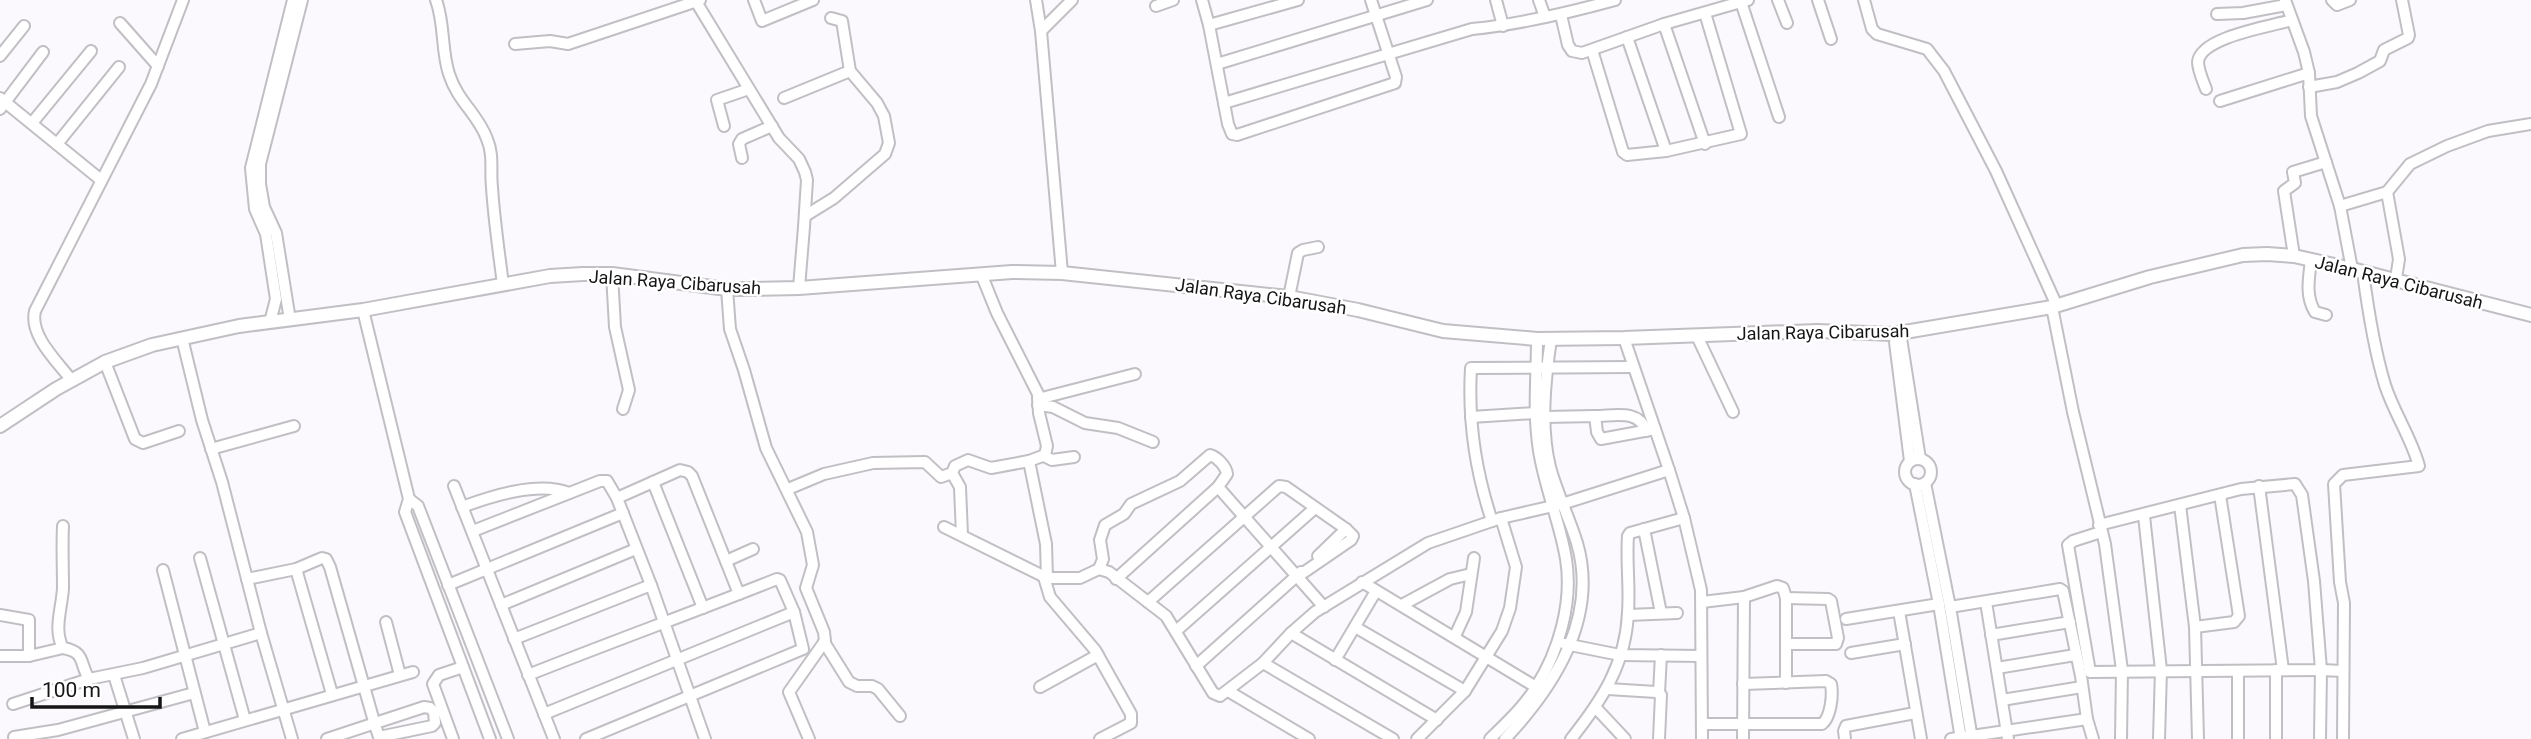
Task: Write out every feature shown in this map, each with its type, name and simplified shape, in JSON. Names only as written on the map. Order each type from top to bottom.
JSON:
[{"type":"main road","name":"Jalan Raya Cibarusah","points":[[0,426],[72,381],[124,353],[239,326],[363,310],[550,276],[612,274],[727,289],[799,288],[1012,272],[1062,273],[1289,297],[1358,310],[1443,331],[1551,339],[1816,331],[1897,333],[2054,306],[2151,277],[2243,255],[2294,256],[2396,279],[2531,315]]},
{"type":"street","points":[[72,381],[36,332],[33,319],[55,269],[158,66],[183,0]]},
{"type":"street","points":[[290,320],[266,234],[255,209],[251,167],[293,0]]},
{"type":"street","points":[[271,322],[278,277],[276,233],[264,206],[261,164],[302,0]]},
{"type":"street","points":[[436,0],[449,75],[457,94],[480,124],[490,146],[491,184],[503,285]]},
{"type":"street","points":[[515,44],[551,41],[568,44],[697,0],[779,138],[799,159],[805,172],[805,222],[799,288]]},
{"type":"street","points":[[754,0],[762,21],[813,0]]},
{"type":"street","points":[[1036,0],[1041,30],[1062,273]]},
{"type":"street","points":[[1041,30],[1072,0]]},
{"type":"street","points":[[1156,6],[1173,0]]},
{"type":"street","points":[[1202,0],[1232,134],[1241,134],[1395,83],[1396,77],[1371,0]]},
{"type":"street","points":[[1209,25],[1298,0]]},
{"type":"street","points":[[1217,64],[1427,0]]},
{"type":"street","points":[[1496,0],[1503,26]]},
{"type":"street","points":[[1539,0],[1545,18]]},
{"type":"street","points":[[1224,103],[1387,52],[1472,29],[1561,15],[1580,5],[1615,0]]},
{"type":"street","points":[[1778,0],[1787,23]]},
{"type":"street","points":[[1818,0],[1830,39]]},
{"type":"street","points":[[1864,0],[1872,29],[1877,34],[1927,49],[1944,71],[1996,171],[2054,306],[2100,529],[2122,670],[2121,739]]},
{"type":"street","points":[[2332,0],[2339,5],[2350,0]]},
{"type":"street","points":[[2309,87],[2337,82],[2358,73],[2380,61],[2384,50],[2408,38],[2402,0]]},
{"type":"street","points":[[1561,15],[1568,45],[1572,51],[1582,53],[1664,24],[1745,1],[1779,117]]},
{"type":"street","points":[[2217,13],[2243,13],[2286,2],[2309,73],[2311,116],[2340,205],[2385,384],[2419,466],[2343,475],[2334,484],[2340,582],[2344,603],[2343,739]]},
{"type":"street","points":[[1592,50],[1623,152],[1632,156],[1666,151],[1741,134],[1705,12]]},
{"type":"street","points":[[805,222],[885,154],[889,143],[884,116],[877,103],[850,71],[843,25],[839,18],[831,18]]},
{"type":"street","points":[[2206,89],[2198,62],[2205,49],[2219,40],[2292,20]]},
{"type":"street","points":[[120,23],[158,66]]},
{"type":"street","points":[[1664,24],[1705,144]]},
{"type":"street","points":[[0,56],[24,26]]},
{"type":"street","points":[[1627,37],[1666,151]]},
{"type":"street","points":[[32,124],[90,51]]},
{"type":"street","points":[[43,52],[2,103],[101,180]]},
{"type":"street","points":[[57,144],[119,67]]},
{"type":"street","points":[[784,98],[850,71]]},
{"type":"street","points":[[2220,101],[2309,73]]},
{"type":"street","points":[[724,126],[717,100],[749,89]]},
{"type":"street","points":[[2340,205],[2387,192],[2405,169],[2417,160],[2488,131],[2531,124]]},
{"type":"street","points":[[742,158],[740,141],[745,136],[772,126]]},
{"type":"street","points":[[2294,256],[2284,191],[2295,183],[2293,172],[2326,162]]},
{"type":"street","points":[[2387,192],[2399,259],[2396,279]]},
{"type":"street","points":[[1289,297],[1298,254],[1303,250],[1318,247]]},
{"type":"street","points":[[2311,260],[2308,294],[2311,306],[2315,312],[2326,315]]},
{"type":"street","points":[[612,274],[615,327],[629,390],[623,409]]},
{"type":"street","points":[[982,276],[996,313],[1038,394],[1047,446],[1044,456]]},
{"type":"street","points":[[727,289],[730,329],[766,448],[807,532],[813,565],[806,588],[824,632],[824,642],[852,684],[878,689],[900,716]]},
{"type":"street","points":[[363,310],[409,499],[405,512],[490,739]]},
{"type":"street","points":[[1897,333],[1915,460]]},
{"type":"street","points":[[1697,336],[1733,412]]},
{"type":"street","points":[[182,338],[202,420],[292,739]]},
{"type":"street","points":[[1624,338],[1651,430],[1669,470],[1684,518],[1702,602],[1702,739]]},
{"type":"street","points":[[1490,739],[1536,687],[1557,642],[1565,614],[1567,578],[1540,415],[1542,366],[1537,339]]},
{"type":"street","points":[[1542,366],[1551,339]]},
{"type":"street","points":[[106,362],[133,433],[139,442],[159,439],[179,431]]},
{"type":"street","points":[[1417,739],[1465,691],[1489,656],[1510,608],[1516,567],[1485,501],[1471,417],[1471,368],[1632,367]]},
{"type":"street","points":[[1038,402],[1135,374]]},
{"type":"street","points":[[1038,402],[1085,423],[1118,428],[1153,442]]},
{"type":"street","points":[[1595,416],[1597,432],[1601,439],[1651,430]]},
{"type":"street","points":[[1471,417],[1637,416],[1651,430]]},
{"type":"street","points":[[211,449],[294,426]]},
{"type":"street","points":[[1099,569],[1103,559],[1101,531],[1109,520],[1124,514],[1131,505],[1180,481],[1210,455],[1227,470],[1218,487],[1116,579]]},
{"type":"street","points":[[788,489],[824,474],[873,463],[925,463],[941,477],[952,473],[956,466],[968,460],[991,468],[1044,456],[1052,460],[1074,457]]},
{"type":"street","points":[[1915,460],[1926,461],[1931,472],[1920,484],[1908,481],[1905,474],[1905,467],[1915,460]]},
{"type":"street","points":[[1029,461],[1046,544],[1047,590],[1057,608],[1098,655],[1125,700],[1132,718],[1128,725],[1100,739]]},
{"type":"street","points":[[617,498],[680,470],[688,472],[692,476],[739,594]]},
{"type":"street","points":[[944,527],[1046,578],[1080,578],[1099,569],[1109,572],[1166,616],[1213,693],[1220,696],[1263,663],[1291,633],[1324,607],[1428,543],[1496,520],[1557,505],[1669,470]]},
{"type":"street","points":[[952,473],[960,487],[962,535]]},
{"type":"street","points":[[473,531],[604,480],[611,486],[650,585],[703,738]]},
{"type":"street","points":[[653,482],[703,608]]},
{"type":"street","points":[[1920,484],[1944,606],[1963,738],[2007,735],[2087,719]]},
{"type":"street","points":[[2320,739],[2321,670],[2314,581],[2302,495],[2295,484],[2259,486],[2180,505],[2100,529],[2068,545],[2088,670],[2092,672],[2122,670],[2321,670],[2343,671]]},
{"type":"street","points":[[454,486],[554,739]]},
{"type":"street","points":[[1148,602],[1279,486],[1286,487],[1353,536],[1297,577],[1196,666]]},
{"type":"street","points":[[2259,486],[2280,670],[2276,739]]},
{"type":"street","points":[[1218,487],[1324,607]]},
{"type":"street","points":[[462,507],[495,495],[514,492],[550,489],[569,493]]},
{"type":"street","points":[[2195,627],[2234,622],[2239,617],[2220,495]]},
{"type":"street","points":[[409,499],[418,506],[508,739]]},
{"type":"street","points":[[1505,739],[1546,691],[1571,645],[1582,601],[1583,582],[1577,544],[1557,505]]},
{"type":"street","points":[[2180,505],[2195,627],[2198,739]]},
{"type":"street","points":[[1176,631],[1315,508]]},
{"type":"street","points":[[448,585],[623,513]]},
{"type":"street","points":[[2144,516],[2161,670],[2159,739]]},
{"type":"street","points":[[1571,739],[1608,689],[1620,655],[1628,615],[1628,536],[1684,518]]},
{"type":"street","points":[[62,648],[58,633],[62,600],[63,526]]},
{"type":"street","points":[[1644,529],[1661,613]]},
{"type":"street","points":[[501,605],[636,549]]},
{"type":"street","points":[[726,561],[752,549]]},
{"type":"street","points":[[200,558],[245,720]]},
{"type":"street","points":[[247,579],[296,569],[322,558],[328,562],[375,725],[380,738],[432,726],[435,723],[434,712],[424,707],[375,725],[327,739]]},
{"type":"street","points":[[1455,636],[1466,612],[1474,558]]},
{"type":"street","points":[[296,569],[332,694]]},
{"type":"street","points":[[163,570],[205,732]]},
{"type":"street","points":[[1402,605],[1450,579],[1471,574]]},
{"type":"street","points":[[528,675],[778,579],[794,612],[803,649],[586,739]]},
{"type":"street","points":[[1362,582],[1489,656],[1536,687]]},
{"type":"street","points":[[514,639],[650,585]]},
{"type":"street","points":[[1702,602],[1744,597],[1777,586],[1783,589],[1786,598],[1786,684]]},
{"type":"street","points":[[1846,619],[1986,602],[2060,589],[2064,593],[2093,739]]},
{"type":"street","points":[[1335,660],[1376,591]]},
{"type":"street","points":[[1743,739],[1744,597]]},
{"type":"street","points":[[1786,598],[1828,598],[1833,604],[1838,638],[1836,645],[1786,644]]},
{"type":"street","points":[[1986,602],[2007,735]]},
{"type":"street","points":[[1899,611],[1921,739]]},
{"type":"street","points":[[544,714],[794,612]]},
{"type":"street","points":[[1628,615],[1677,613]]},
{"type":"street","points":[[0,615],[29,621],[29,656]]},
{"type":"street","points":[[386,622],[400,675]]},
{"type":"street","points":[[1991,635],[2070,622]]},
{"type":"street","points":[[1355,627],[1465,691]]},
{"type":"street","points":[[1291,633],[1437,720]]},
{"type":"street","points":[[13,704],[89,679],[114,675],[261,634]]},
{"type":"street","points":[[809,739],[789,692],[824,642]]},
{"type":"street","points":[[1557,642],[1620,655],[1701,656]]},
{"type":"street","points":[[1852,653],[1905,645]]},
{"type":"street","points":[[0,656],[29,656],[62,648],[76,652],[89,679]]},
{"type":"street","points":[[1040,687],[1098,655]]},
{"type":"street","points":[[1660,739],[1661,655]]},
{"type":"street","points":[[1997,668],[2076,655]]},
{"type":"street","points":[[1263,663],[1393,739]]},
{"type":"street","points":[[453,739],[433,684],[439,676],[463,667]]},
{"type":"street","points":[[2238,671],[2238,739]]},
{"type":"street","points":[[182,739],[413,672]]},
{"type":"street","points":[[114,675],[134,739]]},
{"type":"street","points":[[1702,724],[1826,722],[1832,690],[1831,684],[1826,681],[1743,684]]},
{"type":"street","points":[[2002,700],[2082,687]]},
{"type":"street","points":[[1608,689],[1659,693]]},
{"type":"street","points":[[1228,691],[1309,739]]},
{"type":"street","points":[[15,737],[58,730],[194,693]]},
{"type":"street","points":[[1596,708],[1625,739]]},
{"type":"street","points":[[1845,739],[1843,731],[1846,726],[1915,713]]}]
